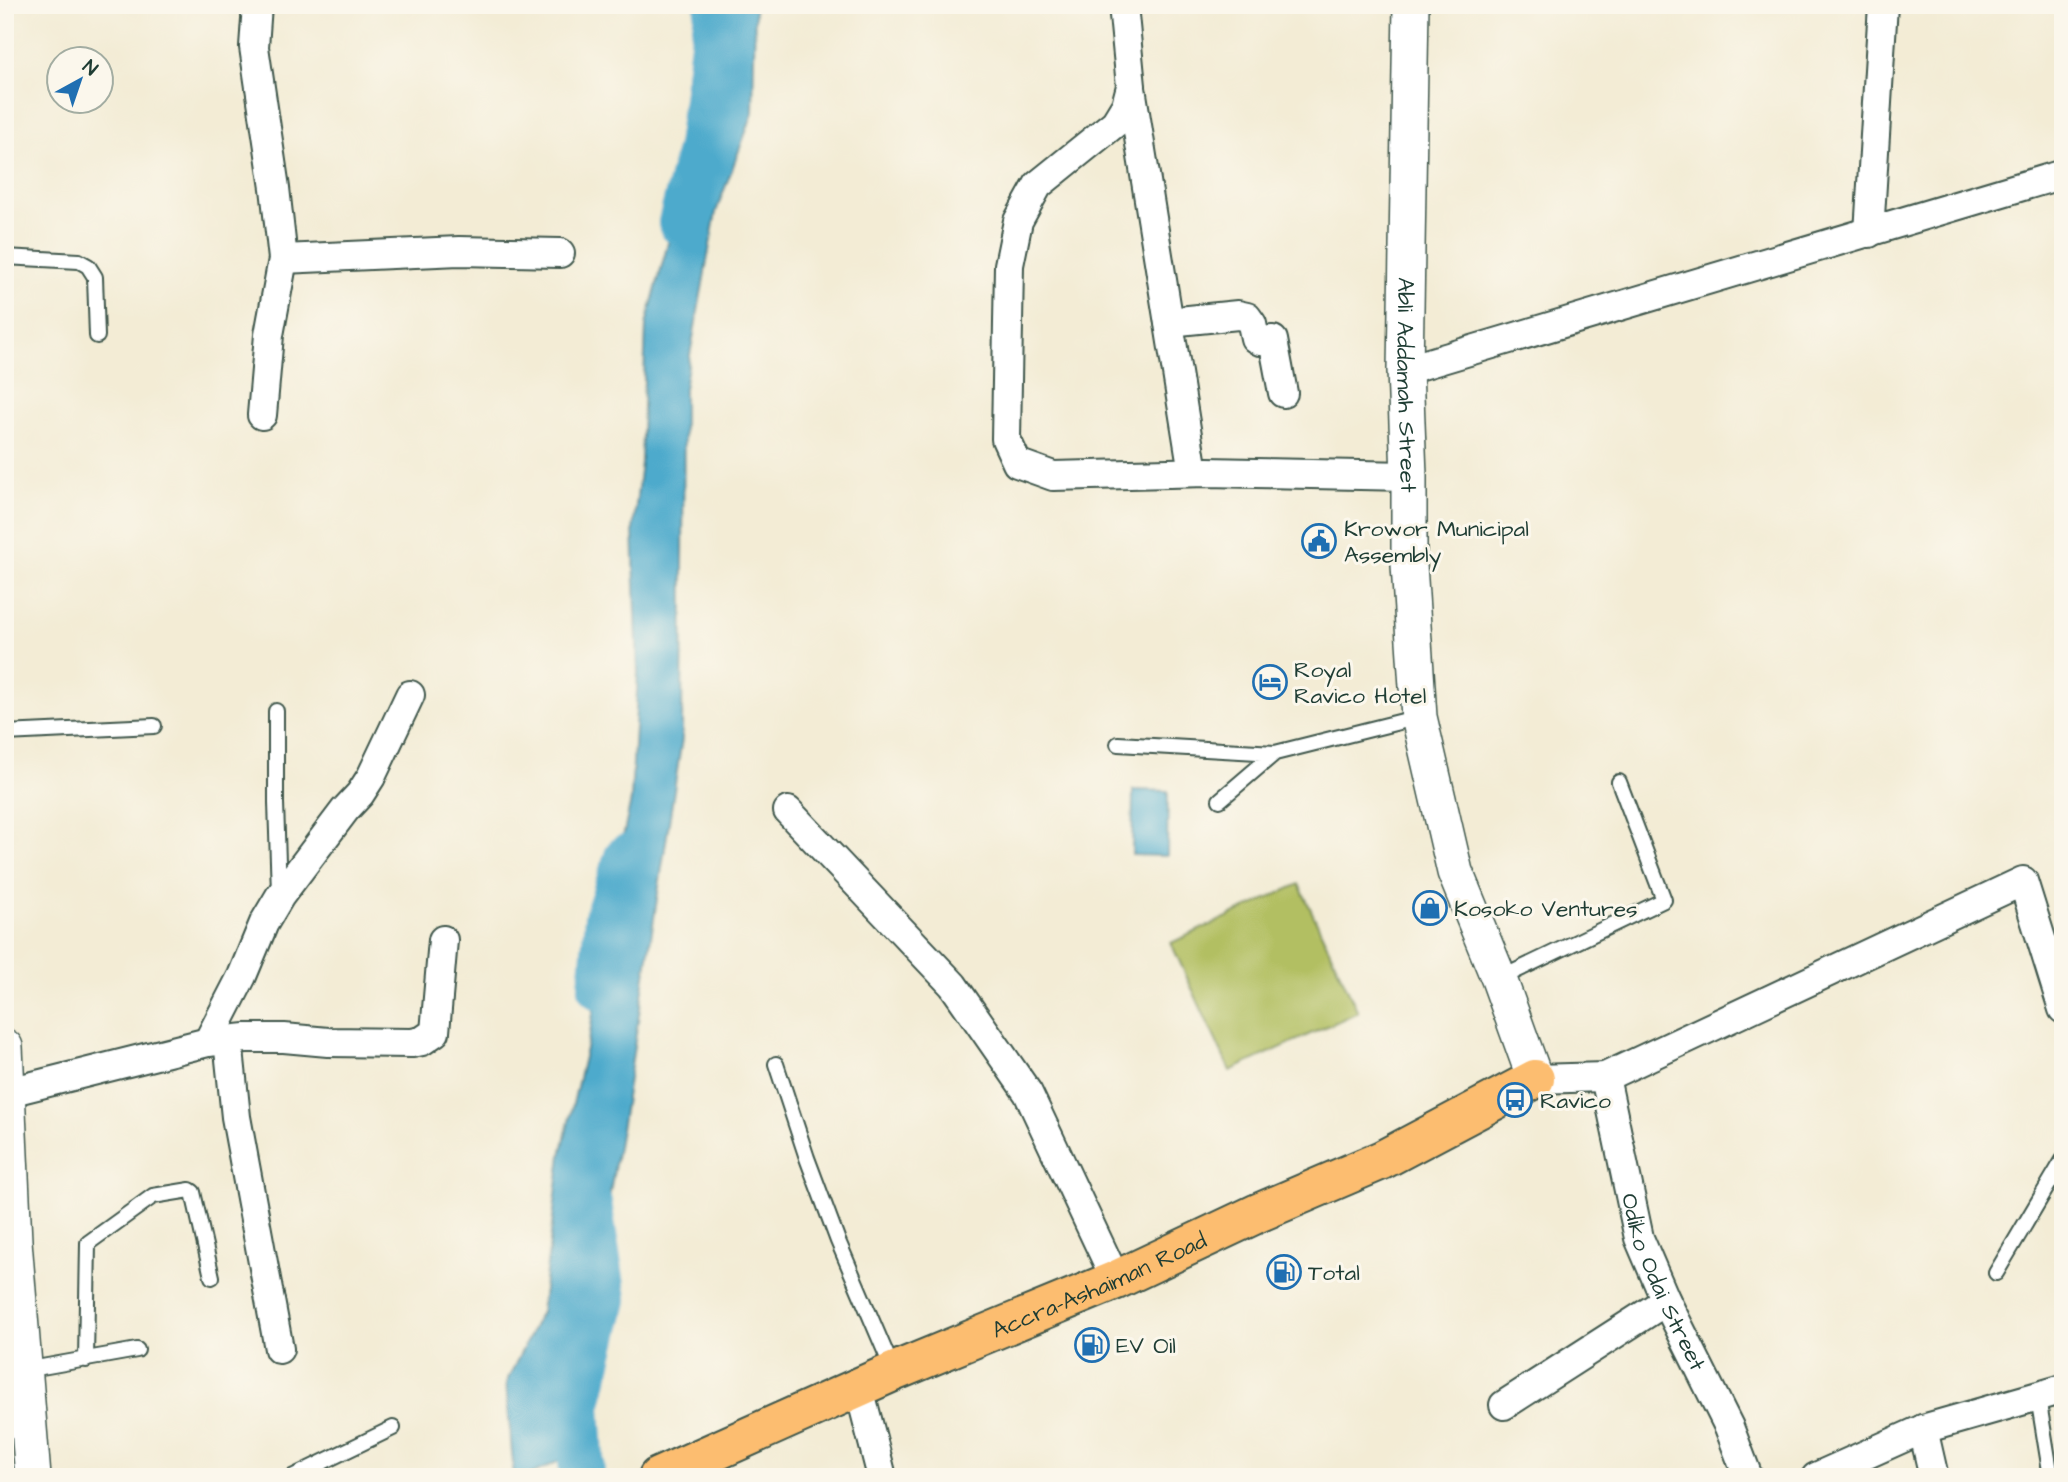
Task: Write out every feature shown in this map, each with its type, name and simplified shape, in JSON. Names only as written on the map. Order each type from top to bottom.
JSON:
[{"type":"main road","name":"Accra-Ashaiman Road","points":[[658,1477],[893,1372],[1116,1280],[1258,1213],[1382,1160],[1535,1079]]},
{"type":"street","points":[[257,5],[254,47],[283,258],[269,335],[262,415]]},
{"type":"street","points":[[1123,5],[1131,86],[1194,472]]},
{"type":"street","name":"Abli Addamah Street","points":[[1411,5],[1405,370],[1409,565],[1419,717],[1455,872],[1499,979],[1535,1079]]},
{"type":"street","points":[[1869,233],[1883,5]]},
{"type":"street","points":[[1131,86],[1126,105],[1115,124],[1038,185],[1018,221],[1009,265],[1006,439],[1017,463],[1053,476],[1194,472],[1409,476]]},
{"type":"street","points":[[1405,370],[2063,174]]},
{"type":"street","points":[[283,258],[460,251],[560,253]]},
{"type":"street","points":[[1169,322],[1238,315],[1247,317],[1252,324],[1255,338],[1260,341],[1273,340],[1283,393]]},
{"type":"street","points":[[279,1349],[236,1117],[218,1041],[264,923],[279,896],[360,794],[410,695]]},
{"type":"street","points":[[788,811],[953,985],[1028,1093],[1116,1280]]},
{"type":"street","points":[[1535,1079],[1605,1077],[2022,880],[2063,1010]]},
{"type":"street","points":[[9,1092],[218,1041],[284,1038],[328,1042],[422,1041],[435,1032],[443,940]]},
{"type":"street","points":[[5,1047],[9,1092],[10,1242],[33,1477]]},
{"type":"street","name":"Odiko Odai Street","points":[[1605,1077],[1639,1238],[1666,1301],[1729,1427],[1748,1477]]},
{"type":"street","points":[[1504,1405],[1666,1301]]},
{"type":"street","points":[[859,1388],[882,1477]]},
{"type":"street","points":[[1816,1477],[1923,1429],[2050,1393]]},
{"type":"street","points":[[1923,1429],[1934,1477]]},
{"type":"lane","points":[[5,257],[79,261],[88,266],[95,278],[97,336]]},
{"type":"lane","points":[[275,711],[279,896]]},
{"type":"lane","points":[[1118,744],[1275,753],[1419,717]]},
{"type":"lane","points":[[5,733],[154,726]]},
{"type":"lane","points":[[1220,800],[1275,753]]},
{"type":"lane","points":[[1499,979],[1664,900],[1619,782]]},
{"type":"lane","points":[[776,1064],[838,1241],[893,1372]]},
{"type":"lane","points":[[1996,1273],[2063,1160]]},
{"type":"lane","points":[[86,1360],[88,1243],[153,1196],[190,1190],[193,1192],[212,1277]]},
{"type":"lane","points":[[24,1370],[137,1350]]},
{"type":"lane","points":[[2050,1393],[2051,1477]]},
{"type":"lane","points":[[292,1477],[393,1428]]},
{"type":"green space","points":[[1299,884],[1358,1012],[1230,1071],[1171,943]]},
{"type":"water","points":[[707,5],[755,5],[753,113],[716,212],[684,388],[682,739],[623,1117],[580,1369],[559,1461],[526,1477],[514,1477],[506,1383],[541,1312],[561,1155],[591,1027],[613,884],[631,800],[638,672],[633,530],[641,463],[646,325],[676,213],[715,112],[706,62]]},
{"type":"water","points":[[1133,790],[1168,791],[1167,856],[1132,855]]},
{"type":"waterway","points":[[681,223],[700,147],[718,5]]},
{"type":"waterway","points":[[601,988],[607,918],[627,857]]},
{"type":"waterway","points":[[582,1477],[578,1406],[604,1299],[589,1203]]},
{"type":"place","name":"Krowor Municipal Assembly","points":[[1319,541]]},
{"type":"place","name":"Royal Ravico Hotel","points":[[1270,682]]},
{"type":"place","name":"Kosoko Ventures","points":[[1430,908]]},
{"type":"place","name":"Ravico","points":[[1515,1100]]},
{"type":"place","name":"Total","points":[[1284,1272]]},
{"type":"place","name":"EV Oil","points":[[1092,1345]]}]
